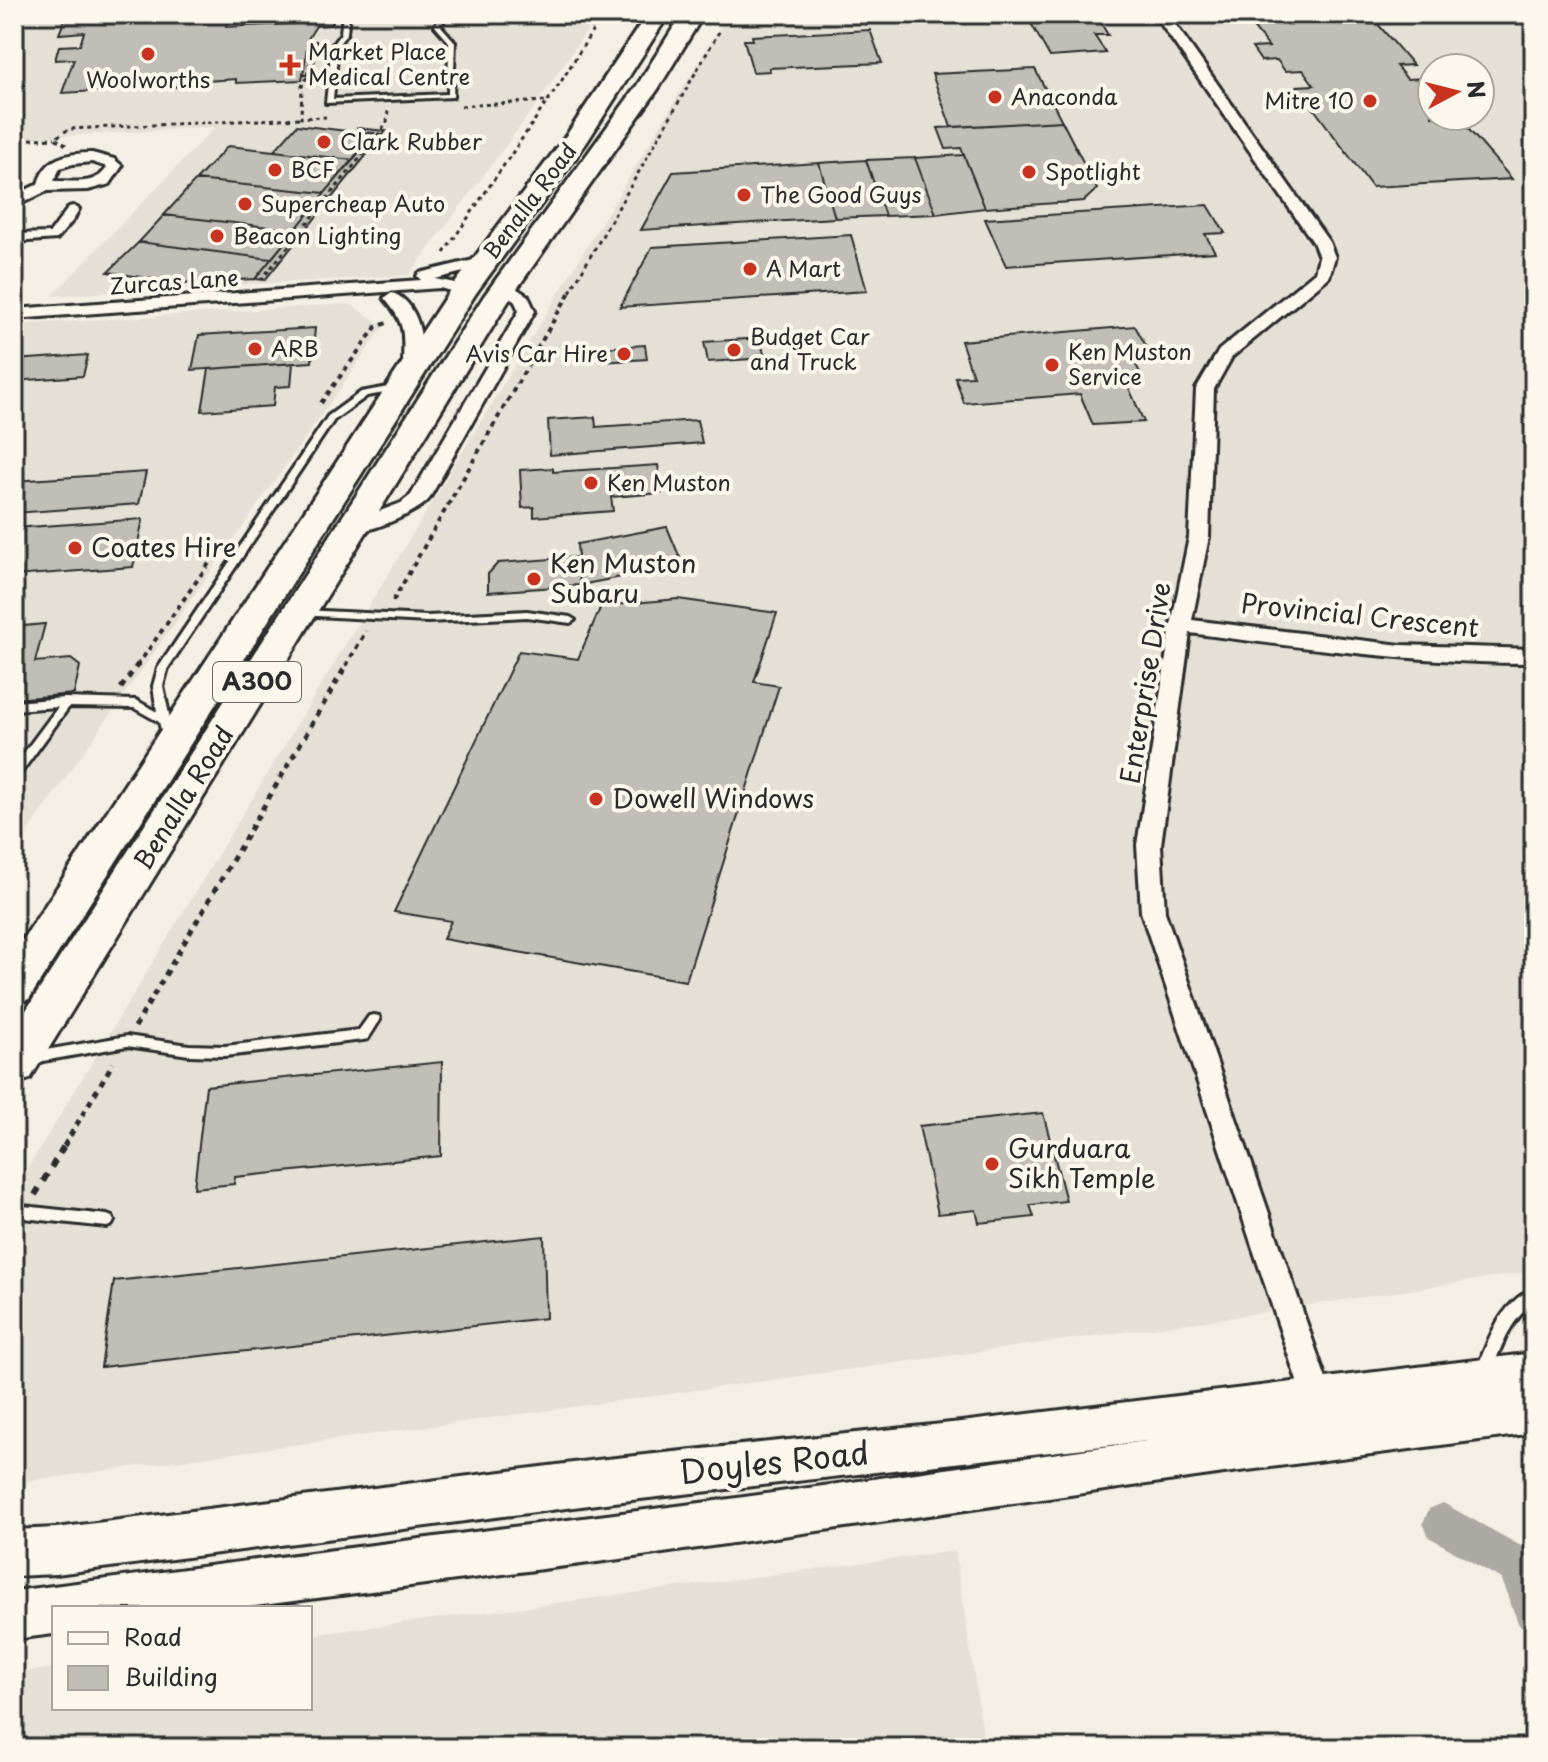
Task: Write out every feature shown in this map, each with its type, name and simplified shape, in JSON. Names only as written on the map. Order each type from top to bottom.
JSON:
[{"type":"highway","name":"Benalla Road","points":[[14,1066],[353,528],[489,291],[482,263],[578,137],[658,14]]},
{"type":"highway","name":"Benalla Road","points":[[14,987],[167,735],[236,641],[406,378],[489,291],[651,83],[692,14]]},
{"type":"highway","points":[[236,641],[280,617],[300,612]]},
{"type":"main road","name":"Doyles Road","points":[[81,1606],[770,1517],[1325,1418],[1482,1379],[1534,1373]]},
{"type":"main road","name":"Doyles Road","points":[[14,1553],[56,1551],[581,1484],[961,1443],[1325,1418],[1534,1412]]},
{"type":"main road","points":[[14,1615],[52,1610]]},
{"type":"street","points":[[673,14],[739,14]]},
{"type":"street","name":"Enterprise Drive","points":[[1161,14],[1321,242],[1327,257],[1323,274],[1225,354],[1205,389],[1199,537],[1181,625],[1149,845],[1153,912],[1325,1418]]},
{"type":"street","points":[[14,202],[45,186]]},
{"type":"street","points":[[14,238],[53,236],[73,209]]},
{"type":"street","name":"Zurcas Lane","points":[[336,293],[482,263]]},
{"type":"street","name":"Zurcas Lane","points":[[14,314],[441,283],[489,291]]},
{"type":"street","name":"Zurcas Lane","points":[[336,293],[392,298],[489,291]]},
{"type":"street","points":[[392,298],[403,304],[409,314],[406,378]]},
{"type":"street","name":"Provincial Crescent","points":[[1181,625],[1360,648],[1491,657],[1534,656]]},
{"type":"lane","points":[[346,14],[344,33],[335,45],[329,101],[451,96],[452,42],[438,26],[444,14]]},
{"type":"lane","points":[[167,735],[158,686],[163,668],[331,418],[364,394],[406,378]]},
{"type":"lane","points":[[300,612],[427,619],[527,614],[570,620]]},
{"type":"lane","points":[[14,706],[64,702],[136,704],[167,735]]},
{"type":"lane","points":[[14,774],[63,708],[64,702]]},
{"type":"lane","points":[[14,1072],[40,1056],[104,1043],[133,1040],[189,1050],[225,1051],[363,1035],[374,1020]]},
{"type":"lane","points":[[14,1211],[107,1221]]},
{"type":"lane","points":[[1482,1379],[1499,1330],[1519,1304],[1534,1295]]},
{"type":"path","points":[[443,253],[548,101],[603,14]]},
{"type":"path","points":[[529,102],[548,101]]},
{"type":"path","points":[[257,285],[387,123],[388,109]]},
{"type":"path","points":[[14,140],[56,137],[69,129],[301,118]]},
{"type":"path","points":[[369,147],[393,149]]},
{"type":"shaded area","points":[[23,14],[598,14],[534,108],[409,275],[52,296],[215,127],[14,139],[14,35]]},
{"type":"shaded area","points":[[850,14],[1534,14],[1534,1271],[1219,1319],[14,1483],[14,1191],[722,24]]},
{"type":"shaded area","points":[[350,304],[384,326],[14,851],[14,325]]},
{"type":"shaded area","points":[[955,1551],[985,1748],[14,1748],[14,1673],[52,1668],[52,1710],[312,1710],[312,1635]]},
{"type":"building","points":[[67,14],[334,14],[332,25],[316,26],[309,37],[302,80],[236,83],[236,79],[205,81],[204,85],[62,93],[74,59],[55,60],[59,46],[80,45],[84,32],[59,34]]},
{"type":"building","points":[[229,14],[309,14],[308,23],[226,27]]},
{"type":"building","points":[[1084,14],[1098,18],[1108,35],[1094,35],[1106,53],[1050,57],[1028,18]]},
{"type":"building","name":"Mitre 10","points":[[1350,14],[1358,24],[1377,23],[1413,65],[1396,66],[1407,79],[1416,78],[1416,132],[1471,132],[1512,179],[1372,187],[1297,86],[1314,85],[1303,70],[1285,71],[1277,60],[1261,61],[1252,48],[1269,47],[1247,20]]},
{"type":"building","points":[[870,30],[882,63],[769,68],[770,71],[753,72],[744,40],[753,40],[752,36]]},
{"type":"building","points":[[308,41],[316,41],[316,55],[311,75],[303,75]]},
{"type":"building","name":"Anaconda","points":[[1035,69],[1062,121],[951,127],[932,74]]},
{"type":"building","name":"Spotlight","points":[[1062,121],[1097,189],[1084,201],[985,208],[961,148],[946,149],[938,128]]},
{"type":"building","name":"Clark Rubber","points":[[297,125],[374,133],[353,160],[274,151]]},
{"type":"building","points":[[357,128],[386,131],[265,280],[255,279],[374,133],[355,132]]},
{"type":"building","name":"BCF","points":[[228,146],[353,160],[325,193],[196,180]]},
{"type":"building","points":[[964,155],[985,208],[936,214],[915,158]]},
{"type":"building","points":[[915,158],[936,214],[885,216],[866,160]]},
{"type":"building","points":[[866,160],[885,216],[835,218],[819,163]]},
{"type":"building","name":"The Good Guys","points":[[819,163],[835,218],[641,230],[673,172]]},
{"type":"building","name":"Supercheap Auto","points":[[196,180],[325,193],[295,230],[164,215]]},
{"type":"building","points":[[1208,205],[1225,233],[1205,234],[1215,252],[1006,266],[985,219]]},
{"type":"building","name":"Beacon Lighting","points":[[164,215],[295,230],[271,259],[139,242]]},
{"type":"building","name":"A Mart","points":[[851,235],[867,291],[620,307],[652,247]]},
{"type":"building","points":[[139,242],[271,259],[255,279],[179,283],[108,272]]},
{"type":"building","name":"Ken Muston Service","points":[[1135,326],[1150,353],[1130,354],[1143,378],[1125,379],[1144,422],[1093,425],[1080,394],[964,403],[955,377],[973,376],[961,341]]},
{"type":"building","name":"ARB","points":[[315,328],[312,362],[192,370],[199,335]]},
{"type":"building","name":"Budget Car and Truck","points":[[760,338],[765,358],[708,362],[704,342]]},
{"type":"building","name":"Avis Car Hire","points":[[645,345],[647,359],[602,362],[601,348]]},
{"type":"building","points":[[88,355],[83,376],[14,381],[14,360]]},
{"type":"building","points":[[293,363],[291,386],[275,387],[273,406],[202,411],[209,369]]},
{"type":"building","points":[[595,417],[596,427],[697,420],[702,443],[550,455],[548,420]]},
{"type":"building","name":"Ken Muston","points":[[658,465],[662,493],[611,497],[613,511],[534,517],[534,507],[522,508],[520,470],[553,468],[553,472]]},
{"type":"building","points":[[146,472],[139,504],[14,513],[14,481]]},
{"type":"building","name":"Coates Hire","points":[[143,519],[133,567],[14,576],[14,528]]},
{"type":"building","name":"Ken Muston","points":[[667,527],[683,565],[580,585],[577,544]]},
{"type":"building","name":"Ken Muston Subaru","points":[[578,557],[580,585],[488,592],[488,574],[498,563]]},
{"type":"building","name":"Dowell Windows","points":[[678,599],[777,613],[754,682],[779,686],[686,981],[443,939],[451,921],[394,912],[519,651],[578,659],[601,606]]},
{"type":"building","points":[[45,624],[35,662],[71,659],[80,666],[74,694],[14,699],[14,627]]},
{"type":"building","points":[[442,1062],[441,1156],[235,1177],[234,1184],[194,1188],[206,1086]]},
{"type":"building","name":"Gurduara Sikh Temple","points":[[1043,1113],[1066,1201],[1030,1205],[1034,1217],[979,1223],[976,1210],[938,1214],[919,1126]]},
{"type":"building","points":[[544,1236],[546,1318],[101,1367],[114,1281]]},
{"type":"waterway","points":[[1443,1523],[1516,1565],[1534,1610]]},
{"type":"place","name":"Woolworths","points":[[148,54]]},
{"type":"place","name":"Market Place Medical Centre","points":[[290,65]]},
{"type":"place","name":"Anaconda","points":[[995,97]]},
{"type":"place","name":"Mitre 10","points":[[1370,101]]},
{"type":"place","name":"Clark Rubber","points":[[324,142]]},
{"type":"place","name":"BCF","points":[[275,170]]},
{"type":"place","name":"Spotlight","points":[[1029,172]]},
{"type":"place","name":"The Good Guys","points":[[744,195]]},
{"type":"place","name":"Supercheap Auto","points":[[245,204]]},
{"type":"place","name":"Beacon Lighting","points":[[217,236]]},
{"type":"place","name":"A Mart","points":[[750,269]]},
{"type":"place","name":"ARB","points":[[255,349]]},
{"type":"place","name":"Budget Car and Truck","points":[[734,350]]},
{"type":"place","name":"Avis Car Hire","points":[[624,354]]},
{"type":"place","name":"Ken Muston Service","points":[[1052,365]]},
{"type":"place","name":"Ken Muston","points":[[591,483]]},
{"type":"place","name":"Coates Hire","points":[[75,548]]},
{"type":"place","name":"Ken Muston Subaru","points":[[534,579]]},
{"type":"place","name":"Dowell Windows","points":[[596,799]]},
{"type":"place","name":"Gurduara Sikh Temple","points":[[992,1164]]}]
